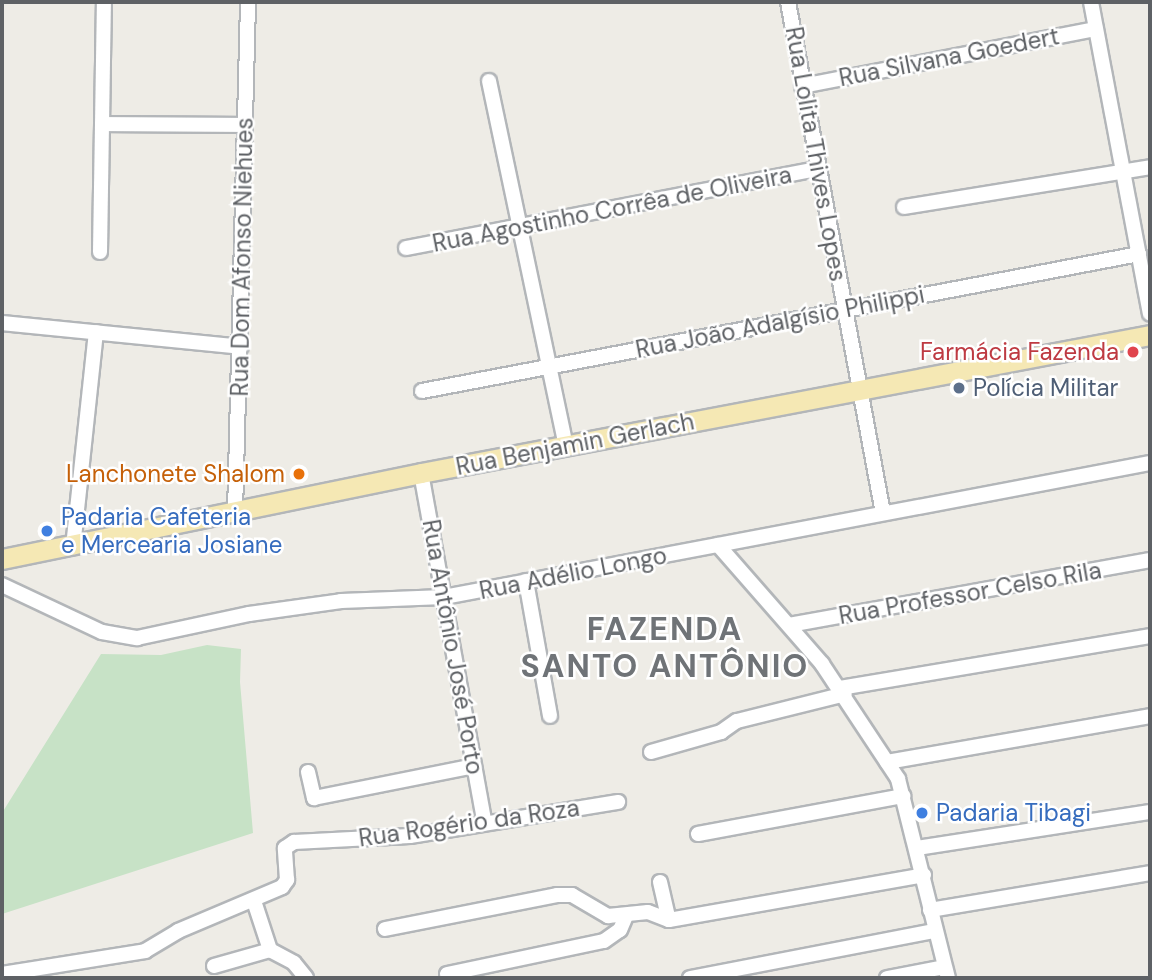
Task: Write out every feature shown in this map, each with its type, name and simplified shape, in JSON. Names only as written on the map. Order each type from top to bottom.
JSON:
[{"type":"main road","name":"Rua Benjamin Gerlach","points":[[2,559],[73,547],[421,473],[1150,335]]},
{"type":"street","points":[[100,252],[104,2]]},
{"type":"street","name":"Rua Dom Afonso Niehues","points":[[235,513],[248,2]]},
{"type":"street","name":"Rua Lolita Thives Lopes","points":[[788,2],[883,513]]},
{"type":"street","points":[[1091,2],[1150,313]]},
{"type":"street","name":"Rua Silvana Goedert","points":[[802,86],[1096,29]]},
{"type":"street","points":[[489,81],[566,447]]},
{"type":"street","points":[[102,124],[245,125]]},
{"type":"street","points":[[904,207],[1150,167]]},
{"type":"street","name":"Rua Agostinho Corrêa de Oliveira","points":[[405,248],[818,169]]},
{"type":"street","name":"Rua João Adalgísio Philippi","points":[[422,391],[1139,254]]},
{"type":"street","points":[[2,323],[241,347]]},
{"type":"street","points":[[73,547],[96,332]]},
{"type":"street","name":"Rua Adélio Longo","points":[[2,585],[102,632],[137,638],[317,604],[444,597],[1150,463]]},
{"type":"street","name":"Rua Antônio José Porto","points":[[421,473],[484,821]]},
{"type":"street","points":[[718,545],[843,691],[887,762],[904,796],[946,973],[887,978]]},
{"type":"street","name":"Rua Professor Celso Rila","points":[[789,625],[1150,561]]},
{"type":"street","points":[[526,581],[550,716]]},
{"type":"street","points":[[651,752],[721,732],[737,721],[843,691],[1150,636]]},
{"type":"street","points":[[887,762],[1150,716]]},
{"type":"street","points":[[308,772],[314,798],[474,766]]},
{"type":"street","points":[[698,834],[904,796]]},
{"type":"street","name":"Rua Rogério da Roza","points":[[254,901],[287,880],[285,848],[294,842],[410,836],[484,821],[618,802]]},
{"type":"street","points":[[917,848],[1150,812]]},
{"type":"street","points":[[930,909],[1150,873]]},
{"type":"street","points":[[385,929],[557,895],[572,895],[608,916],[625,918],[640,911],[668,920],[924,875]]},
{"type":"street","points":[[660,882],[668,920]]},
{"type":"street","points":[[2,974],[61,961],[145,951],[178,931],[254,901],[270,950]]},
{"type":"street","points":[[447,974],[604,941],[621,930],[625,918]]},
{"type":"street","points":[[690,978],[935,931]]},
{"type":"street","points":[[214,966],[270,950],[295,963],[306,978]]},
{"type":"street","points":[[35,978],[61,961]]},
{"type":"green space","points":[[207,645],[241,649],[240,682],[253,833],[2,914],[2,813],[101,654],[161,655]]},
{"type":"place","name":"Farmácia Fazenda","points":[[1133,352]]},
{"type":"place","name":"Polícia Militar","points":[[959,388]]},
{"type":"place","name":"Lanchonete Shalom","points":[[299,474]]},
{"type":"place","name":"Padaria Cafeteria e Mercearia Josiane","points":[[47,531]]},
{"type":"place","name":"Padaria Tibagi","points":[[922,813]]},
{"type":"district","name":"FAZENDA SANTO ANTÔNIO","points":[[665,648]]}]
